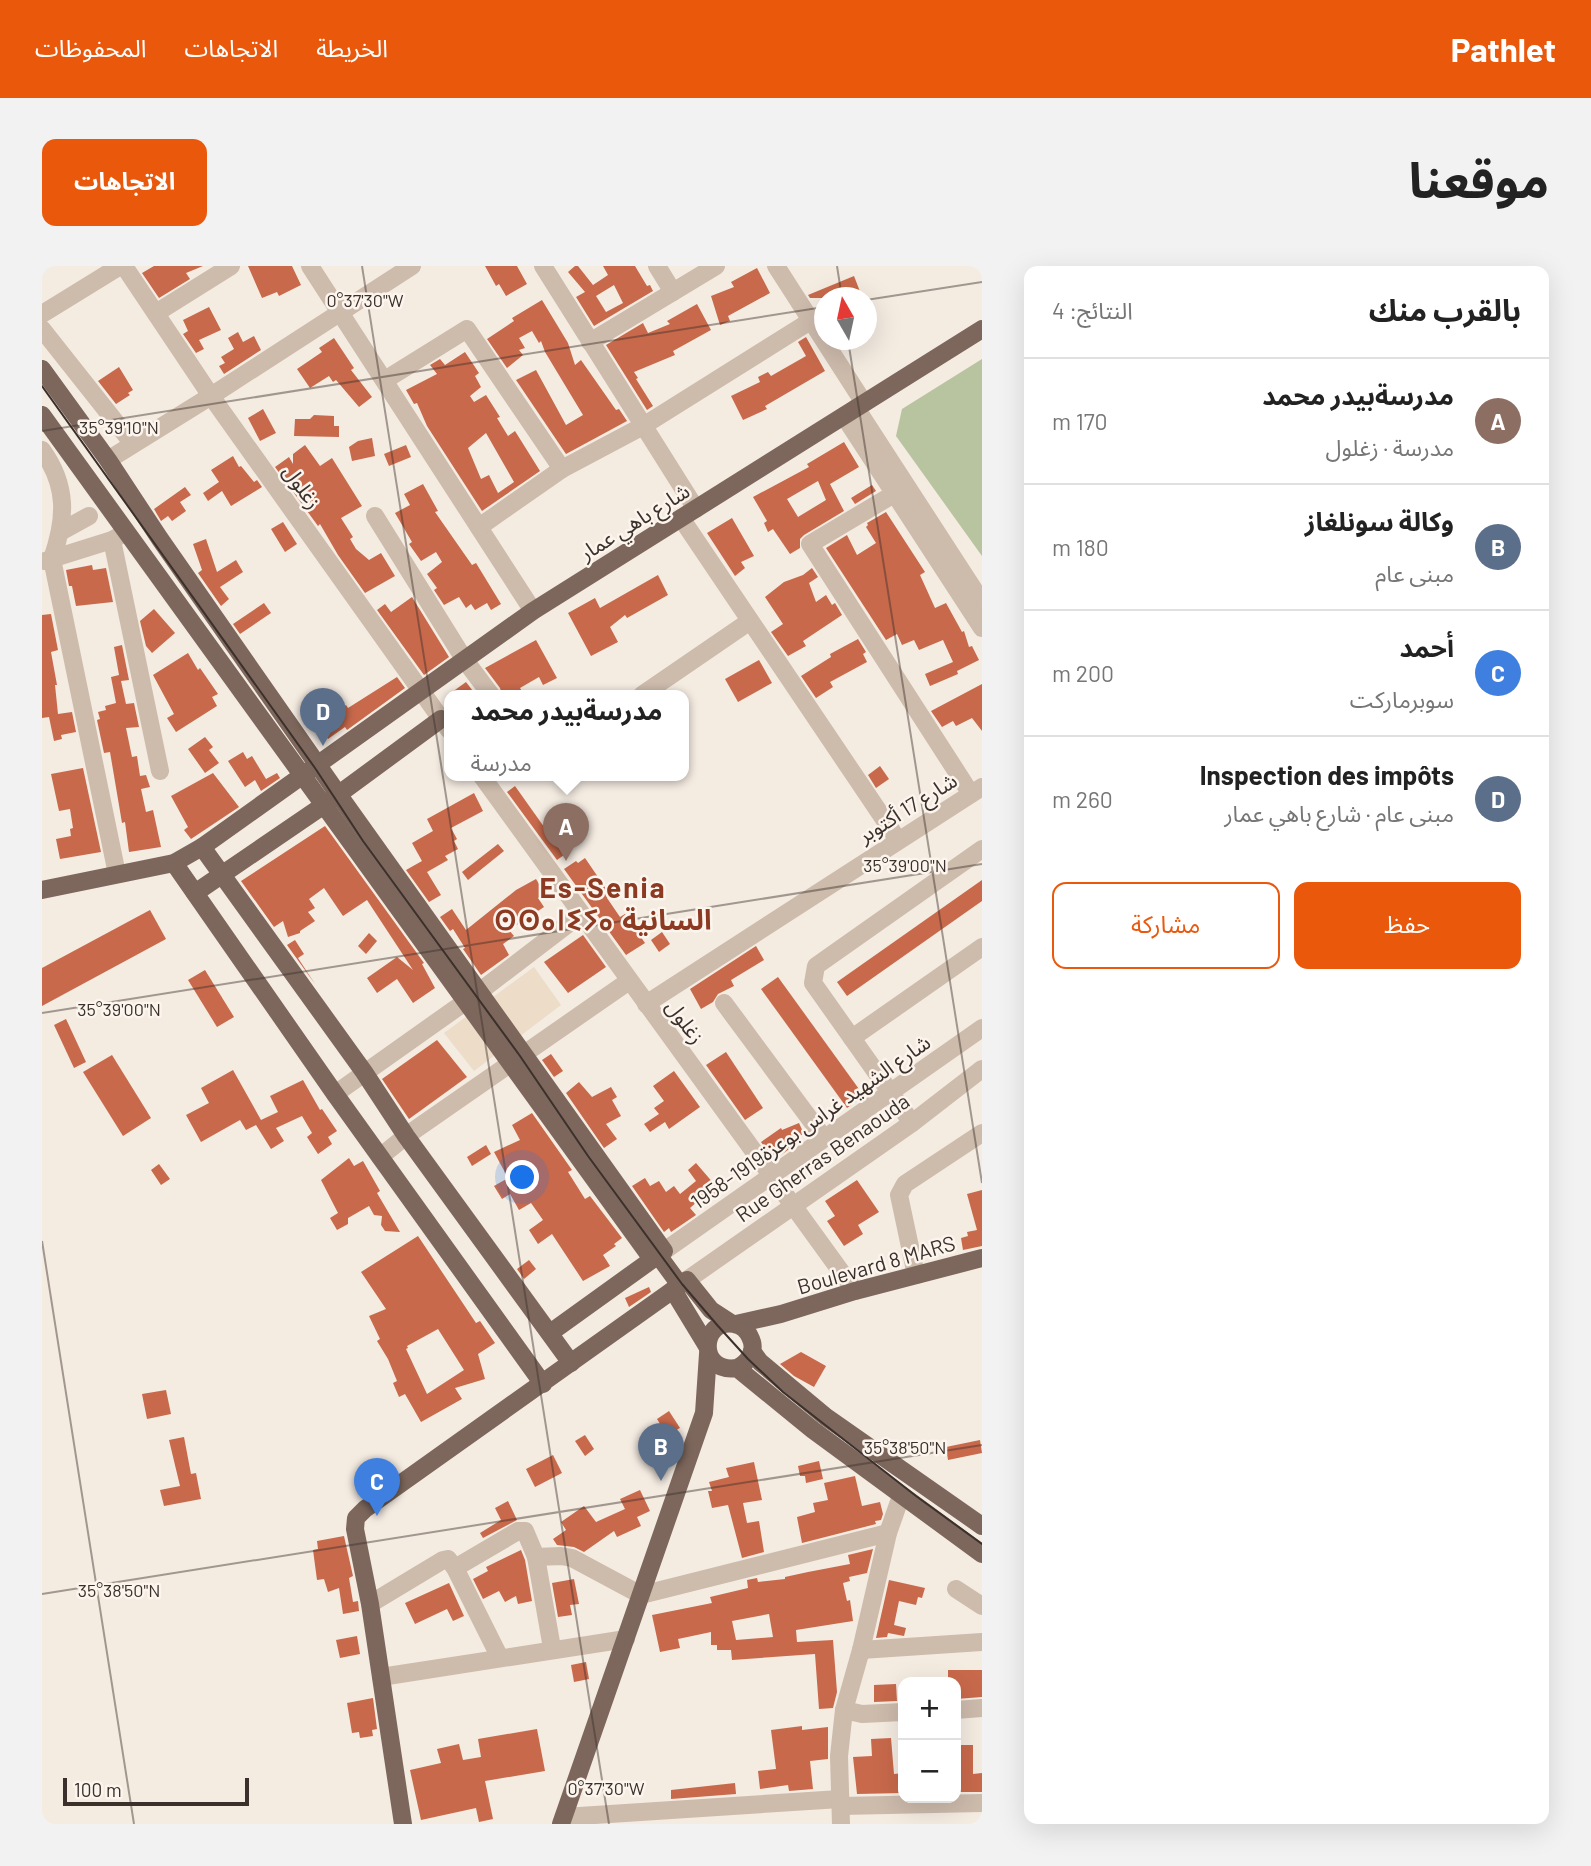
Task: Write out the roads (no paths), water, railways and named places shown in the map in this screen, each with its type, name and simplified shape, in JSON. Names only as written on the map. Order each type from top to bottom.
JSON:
[{"type":"main road","name":"شارع باهي عمار","points":[[42,890],[174,863],[202,848],[533,611],[982,329]]},
{"type":"main road","points":[[42,369],[108,460],[318,765],[331,799],[680,1285],[715,1363],[731,1368],[982,1554]]},
{"type":"main road","points":[[42,415],[119,536],[303,777],[331,799]]},
{"type":"main road","points":[[195,893],[444,725]]},
{"type":"main road","points":[[202,848],[571,1363]]},
{"type":"main road","points":[[174,863],[335,1094],[543,1384]]},
{"type":"main road","points":[[550,1333],[658,1255]]},
{"type":"main road","name":"Boulevard 8 MARS","points":[[734,1324],[782,1314],[982,1258]]},
{"type":"main road","points":[[680,1285],[711,1310],[743,1328],[760,1362],[826,1417],[982,1526]]},
{"type":"main road","points":[[403,1824],[370,1604],[355,1529],[359,1514],[680,1285]]},
{"type":"main road","points":[[563,1820],[704,1413],[731,1368],[745,1363],[752,1345],[771,1322],[782,1314]]},
{"type":"main road","points":[[704,1413],[708,1350],[713,1331],[718,1326],[734,1324]]},
{"type":"street","name":"زغلول","points":[[122,266],[211,396],[444,723]]},
{"type":"street","points":[[42,314],[122,266]]},
{"type":"street","points":[[156,313],[231,266]]},
{"type":"street","points":[[310,266],[533,611]]},
{"type":"street","points":[[108,460],[412,266]]},
{"type":"street","points":[[543,266],[643,426],[688,514],[750,621],[898,839]]},
{"type":"street","points":[[657,266],[673,292]]},
{"type":"street","points":[[590,342],[716,266]]},
{"type":"street","points":[[776,266],[812,320],[894,494],[982,628]]},
{"type":"street","points":[[480,527],[562,469],[643,426],[812,320]]},
{"type":"street","points":[[42,329],[133,444]]},
{"type":"street","points":[[385,380],[467,329],[562,469]]},
{"type":"street","points":[[855,409],[982,602]]},
{"type":"street","points":[[45,462],[60,482],[62,498],[60,532],[47,560],[117,874]]},
{"type":"street","points":[[894,494],[810,544],[977,790]]},
{"type":"street","points":[[60,532],[89,516]]},
{"type":"street","points":[[375,516],[464,659],[487,690]]},
{"type":"street","points":[[47,560],[119,536],[160,771]]},
{"type":"street","points":[[649,690],[750,621]]},
{"type":"street","name":"زغلول","points":[[485,781],[855,1292]]},
{"type":"street","name":"شارع 17 أكتوبر","points":[[646,1004],[977,790]]},
{"type":"street","points":[[912,1123],[813,983],[816,966],[982,849]]},
{"type":"street","points":[[335,1094],[473,996],[581,914]]},
{"type":"street","points":[[852,1038],[982,947]]},
{"type":"street","points":[[380,1157],[406,1136],[629,981]]},
{"type":"street","points":[[724,1003],[824,1138]]},
{"type":"street","name":"شارع الشهيد غراس بوعزة1919-1958","points":[[658,1255],[982,1028]]},
{"type":"street","name":"Rue Gherras Benaouda","points":[[680,1285],[912,1123],[982,1070]]},
{"type":"street","points":[[916,1275],[899,1195],[905,1184],[982,1133]]},
{"type":"street","points":[[841,1810],[839,1756],[844,1710],[888,1534],[901,1496]]},
{"type":"street","points":[[455,1567],[522,1530],[525,1531],[536,1557],[552,1648]]},
{"type":"street","points":[[536,1557],[572,1558],[641,1595],[888,1534]]},
{"type":"street","points":[[370,1604],[448,1559],[455,1567],[500,1658]]},
{"type":"street","points":[[956,1589],[982,1606]]},
{"type":"street","points":[[381,1677],[552,1648],[626,1639]]},
{"type":"street","points":[[861,1650],[982,1642]]},
{"type":"street","points":[[961,1710],[982,1708]]},
{"type":"street","points":[[844,1710],[862,1714],[898,1712]]},
{"type":"street","points":[[563,1820],[982,1803]]},
{"type":"tram line","points":[[42,386],[315,768],[363,841],[682,1284],[748,1359],[783,1392],[982,1544]]},
{"type":"place","name":"Inspection des impôts","points":[[323,746]]},
{"type":"place","name":"مدرسةبيدر محمد","points":[[566,861]]},
{"type":"place","name":"وكالة سونلغاز","points":[[661,1481]]},
{"type":"place","name":"أحمد","points":[[377,1516]]},
{"type":"district","name":"Es-Senia ⵙⵙⴰⵏⵉⵢⴰ السانية","points":[[603,903]]}]
